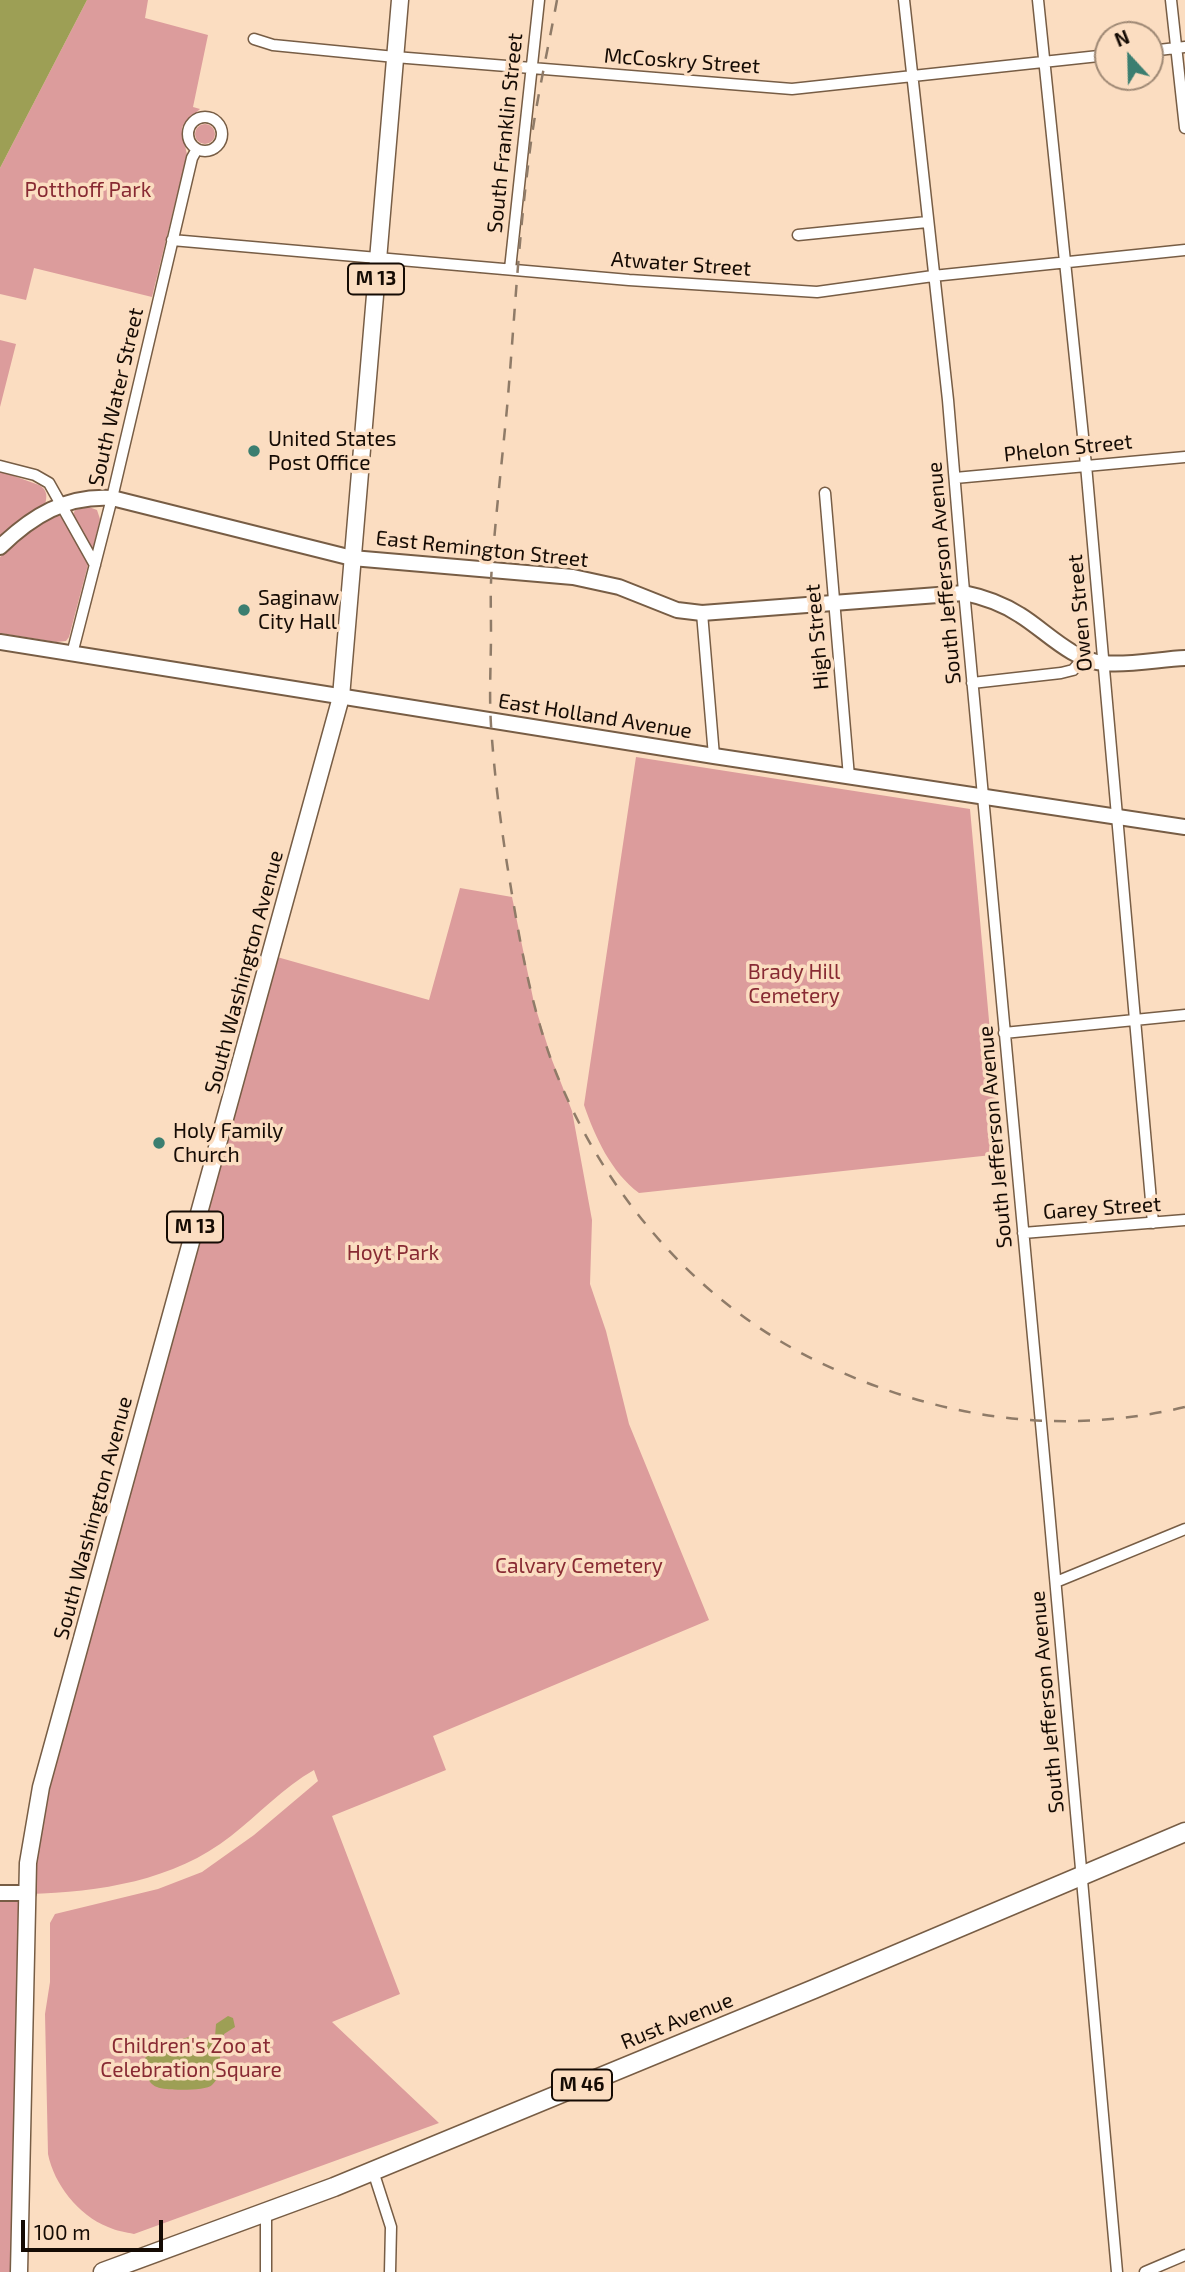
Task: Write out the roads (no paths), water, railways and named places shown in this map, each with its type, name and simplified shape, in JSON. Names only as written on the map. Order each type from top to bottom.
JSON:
[{"type":"highway","name":"Rust Avenue","points":[[103,2272],[266,2214],[373,2171],[1185,1832]]},
{"type":"main road","name":"South Washington Avenue","points":[[19,2272],[28,1893],[32,1830],[41,1787],[341,697],[400,0]]},
{"type":"main road","name":"East Remington Street","points":[[0,547],[34,518],[62,504],[95,497],[112,498],[352,558],[573,577],[619,587],[677,610],[702,613],[964,593],[1002,604],[1062,645],[1103,663],[1185,657]]},
{"type":"main road","name":"East Holland Avenue","points":[[0,642],[714,756],[1185,827]]},
{"type":"main road","points":[[0,1893],[28,1893]]},
{"type":"street","name":"South Franklin Street","points":[[510,269],[539,0]]},
{"type":"street","name":"South Jefferson Avenue","points":[[904,0],[955,478],[1117,2272]]},
{"type":"street","name":"Owen Street","points":[[1038,0],[1086,465],[1153,1223]]},
{"type":"street","points":[[1171,0],[1181,47],[1185,128]]},
{"type":"street","name":"McCoskry Street","points":[[254,39],[272,45],[395,57],[792,89],[1094,57]]},
{"type":"street","name":"South Water Street","points":[[72,654],[112,498],[192,158],[197,149]]},
{"type":"street","points":[[798,234],[927,222]]},
{"type":"street","name":"Atwater Street","points":[[172,240],[378,259],[817,292],[933,276],[1185,250]]},
{"type":"street","name":"Phelon Street","points":[[955,478],[1185,457]]},
{"type":"street","points":[[0,466],[45,479],[53,486],[95,565]]},
{"type":"street","name":"High Street","points":[[825,493],[849,777]]},
{"type":"street","points":[[702,613],[714,756]]},
{"type":"street","points":[[972,683],[1061,673],[1073,670],[1085,657]]},
{"type":"street","points":[[1004,1033],[1185,1015]]},
{"type":"street","name":"Garey Street","points":[[1023,1233],[1185,1220]]},
{"type":"street","points":[[1056,1582],[1185,1529]]},
{"type":"street","points":[[373,2171],[391,2227],[390,2272]]},
{"type":"street","points":[[266,2214],[266,2272]]},
{"type":"street","points":[[1145,2272],[1185,2255]]},
{"type":"railway","points":[[557,0],[534,124],[521,226],[491,574],[490,702],[500,812],[525,966],[545,1041],[573,1112],[598,1157],[659,1240],[695,1276],[734,1309],[776,1338],[821,1363],[909,1397],[999,1417],[1091,1421],[1185,1407]]},
{"type":"place","name":"United States Post Office","points":[[254,451]]},
{"type":"place","name":"Saginaw City Hall","points":[[244,610]]},
{"type":"place","name":"Holy Family Church","points":[[159,1143]]},
{"type":"park label","name":"Potthoff Park","points":[[88,190]]},
{"type":"park label","name":"Brady Hill Cemetery","points":[[794,984]]},
{"type":"park label","name":"Hoyt Park","points":[[393,1253]]},
{"type":"park label","name":"Calvary Cemetery","points":[[579,1566]]},
{"type":"park label","name":"Children's Zoo at Celebration Square","points":[[191,2058]]}]
